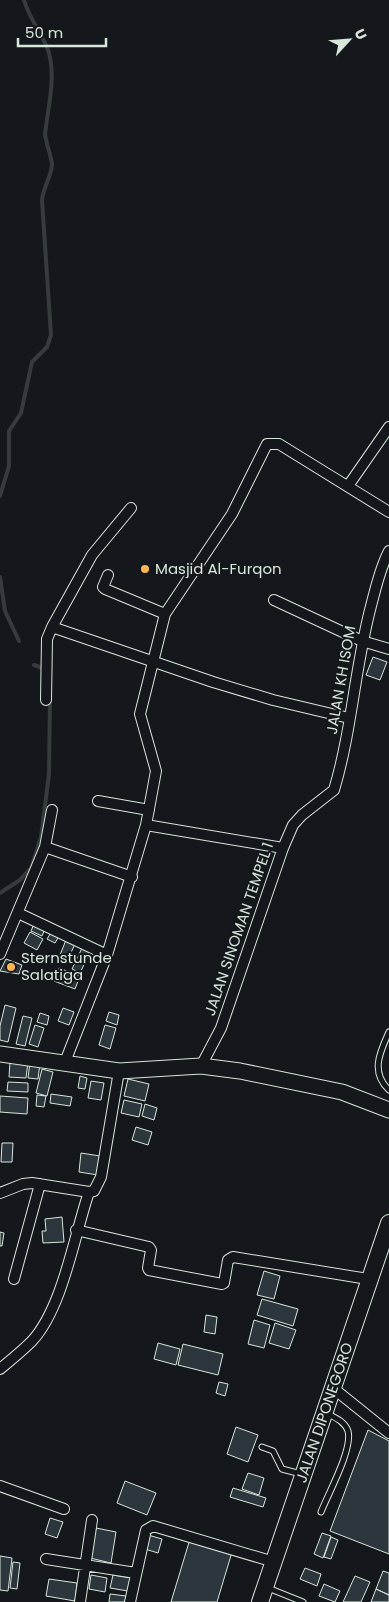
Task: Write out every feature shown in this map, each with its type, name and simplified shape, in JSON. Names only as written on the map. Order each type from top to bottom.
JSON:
[{"type":"main road","name":"JALAN DIPONEGORO","points":[[263,1595],[368,1279],[384,1251],[389,1223]]},
{"type":"street","points":[[348,486],[389,427]]},
{"type":"street","points":[[65,1062],[107,955],[132,877],[146,825],[156,771],[140,714],[165,614],[232,514],[267,444],[279,444],[389,512]]},
{"type":"street","points":[[46,700],[48,639],[92,554],[131,508]]},
{"type":"street","name":"JALAN KH ISOM","points":[[312,807],[334,790],[362,641],[378,578],[389,551]]},
{"type":"street","points":[[108,574],[103,587],[105,589],[165,614]]},
{"type":"street","points":[[274,600],[362,641],[389,649]]},
{"type":"street","points":[[55,628],[273,700],[349,718]]},
{"type":"street","points":[[98,801],[149,810]]},
{"type":"street","name":"JALAN SINOMAN TEMPEL 1","points":[[201,1066],[221,1028],[283,848],[293,825],[312,807]]},
{"type":"street","points":[[0,954],[45,847],[52,810]]},
{"type":"street","points":[[146,825],[283,848]]},
{"type":"street","points":[[45,847],[132,877]]},
{"type":"street","points":[[18,913],[107,955]]},
{"type":"street","points":[[0,1054],[119,1071],[201,1066],[240,1071],[342,1092],[389,1110]]},
{"type":"street","points":[[0,1193],[23,1184],[40,1184],[89,1192],[94,1191],[101,1177],[119,1071]]},
{"type":"street","points":[[14,1279],[40,1184]]},
{"type":"street","points":[[0,1369],[32,1341],[47,1318],[61,1288],[76,1230],[89,1192]]},
{"type":"street","points":[[76,1230],[150,1247],[149,1270],[222,1284],[224,1283],[228,1260],[233,1257],[368,1279]]},
{"type":"street","points":[[333,1388],[389,1433]]},
{"type":"street","points":[[0,1486],[64,1509]]},
{"type":"street","points":[[80,1602],[92,1520]]},
{"type":"street","points":[[130,1602],[146,1530],[153,1526],[274,1562]]},
{"type":"street","points":[[46,1559],[136,1573]]},
{"type":"lane","points":[[389,1032],[379,1055],[378,1068],[382,1083],[389,1090]]},
{"type":"lane","points":[[320,1512],[349,1443],[347,1430],[342,1422],[325,1412]]},
{"type":"lane","points":[[262,1447],[276,1453],[278,1466],[282,1469],[304,1474]]},
{"type":"lane","points":[[263,1595],[303,1602]]},
{"type":"building","points":[[373,657],[387,662],[380,680],[366,675]]},
{"type":"building","points":[[34,924],[45,929],[42,936],[31,931]]},
{"type":"building","points":[[52,931],[59,936],[55,943],[47,939]]},
{"type":"building","points":[[30,932],[43,939],[37,950],[24,943]]},
{"type":"building","points":[[66,940],[75,944],[66,963],[58,960]]},
{"type":"building","points":[[82,948],[90,952],[80,973],[72,969]]},
{"type":"building","name":"Sternstunde Salatiga","points":[[6,959],[22,965],[19,974],[0,971]]},
{"type":"building","points":[[59,968],[80,976],[75,989],[54,981]]},
{"type":"building","points":[[5,1005],[16,1008],[8,1042],[0,1040],[0,1026]]},
{"type":"building","points":[[63,1008],[74,1012],[69,1025],[58,1021]]},
{"type":"building","points":[[109,1012],[119,1015],[117,1025],[106,1021]]},
{"type":"building","points":[[40,1013],[49,1016],[47,1025],[37,1022]]},
{"type":"building","points":[[23,1016],[32,1018],[25,1046],[16,1044]]},
{"type":"building","points":[[35,1025],[44,1028],[38,1047],[29,1044]]},
{"type":"building","points":[[105,1025],[116,1028],[110,1049],[99,1045]]},
{"type":"building","points":[[10,1061],[28,1062],[26,1078],[9,1077]]},
{"type":"building","points":[[30,1062],[40,1063],[38,1079],[28,1078]]},
{"type":"building","points":[[42,1069],[53,1072],[47,1096],[36,1093]]},
{"type":"building","points":[[80,1076],[87,1078],[85,1089],[78,1088]]},
{"type":"building","points":[[128,1079],[149,1084],[145,1101],[124,1096]]},
{"type":"building","points":[[91,1081],[104,1083],[101,1100],[88,1098]]},
{"type":"building","points":[[8,1082],[28,1083],[28,1092],[7,1091]]},
{"type":"building","points":[[51,1094],[72,1097],[70,1106],[50,1103]]},
{"type":"building","points":[[37,1095],[46,1096],[44,1107],[36,1106]]},
{"type":"building","points":[[0,1096],[28,1098],[27,1114],[0,1112]]},
{"type":"building","points":[[124,1100],[142,1104],[139,1117],[121,1113]]},
{"type":"building","points":[[145,1104],[157,1108],[154,1120],[142,1116]]},
{"type":"building","points":[[136,1127],[152,1132],[148,1145],[132,1140]]},
{"type":"building","points":[[2,1143],[13,1143],[12,1162],[1,1162]]},
{"type":"building","points":[[81,1153],[100,1156],[98,1175],[79,1172]]},
{"type":"building","points":[[62,1217],[64,1242],[43,1243],[42,1231],[46,1231],[45,1219]]},
{"type":"building","points":[[0,1232],[4,1233],[2,1246],[0,1246]]},
{"type":"building","points":[[264,1271],[280,1276],[274,1299],[257,1295]]},
{"type":"building","points":[[262,1299],[298,1309],[293,1326],[257,1315]]},
{"type":"building","points":[[206,1315],[217,1317],[215,1334],[204,1332]]},
{"type":"building","points":[[254,1320],[270,1325],[264,1348],[248,1344]]},
{"type":"building","points":[[275,1323],[296,1330],[289,1349],[269,1343]]},
{"type":"building","points":[[158,1343],[180,1349],[176,1365],[154,1359]]},
{"type":"building","points":[[183,1344],[223,1354],[218,1375],[178,1365]]},
{"type":"building","points":[[219,1382],[228,1384],[225,1396],[216,1393]]},
{"type":"building","points":[[236,1427],[258,1435],[248,1462],[227,1454]]},
{"type":"building","points":[[368,1430],[389,1441],[389,1554],[330,1531]]},
{"type":"building","points":[[248,1473],[264,1478],[259,1495],[242,1489]]},
{"type":"building","points":[[125,1481],[156,1493],[147,1515],[117,1503]]},
{"type":"building","points":[[233,1488],[266,1498],[263,1507],[230,1497]]},
{"type":"building","points":[[50,1518],[63,1522],[57,1538],[45,1534]]},
{"type":"building","points":[[96,1528],[116,1532],[111,1563],[90,1558]]},
{"type":"building","points":[[322,1533],[331,1536],[323,1558],[314,1554]]},
{"type":"building","points":[[148,1535],[162,1539],[158,1553],[145,1549]]},
{"type":"building","points":[[331,1537],[338,1540],[331,1559],[324,1557]]},
{"type":"building","points":[[190,1539],[232,1552],[217,1602],[171,1602]]},
{"type":"building","points":[[0,1556],[12,1558],[8,1591],[0,1590]]},
{"type":"building","points":[[13,1562],[20,1563],[17,1589],[10,1588]]},
{"type":"building","points":[[305,1568],[321,1574],[317,1586],[300,1579]]},
{"type":"building","points":[[383,1571],[389,1573],[389,1595],[376,1589]]},
{"type":"building","points":[[91,1575],[107,1578],[105,1592],[89,1589]]},
{"type":"building","points":[[113,1575],[131,1578],[128,1591],[110,1588]]},
{"type":"building","points":[[355,1576],[370,1582],[361,1602],[343,1602]]},
{"type":"building","points":[[49,1579],[77,1583],[75,1601],[46,1596]]},
{"type":"building","points":[[324,1584],[340,1591],[335,1602],[319,1596]]},
{"type":"building","points":[[376,1589],[389,1595],[389,1602],[371,1602]]},
{"type":"building","points":[[110,1594],[126,1596],[125,1602],[109,1602]]},
{"type":"waterway","points":[[0,496],[9,466],[9,431],[21,413],[32,362],[47,347],[51,335],[42,200],[52,165],[45,134],[52,77],[50,55],[24,0]]},
{"type":"waterway","points":[[0,577],[5,611],[19,641]]},
{"type":"waterway","points":[[34,665],[45,669]]},
{"type":"waterway","points":[[0,893],[20,880],[31,868],[41,837],[49,774],[50,698]]},
{"type":"place","name":"Masjid Al-Furqon","points":[[145,569]]},
{"type":"place","name":"Sternstunde Salatiga","points":[[11,967]]}]
